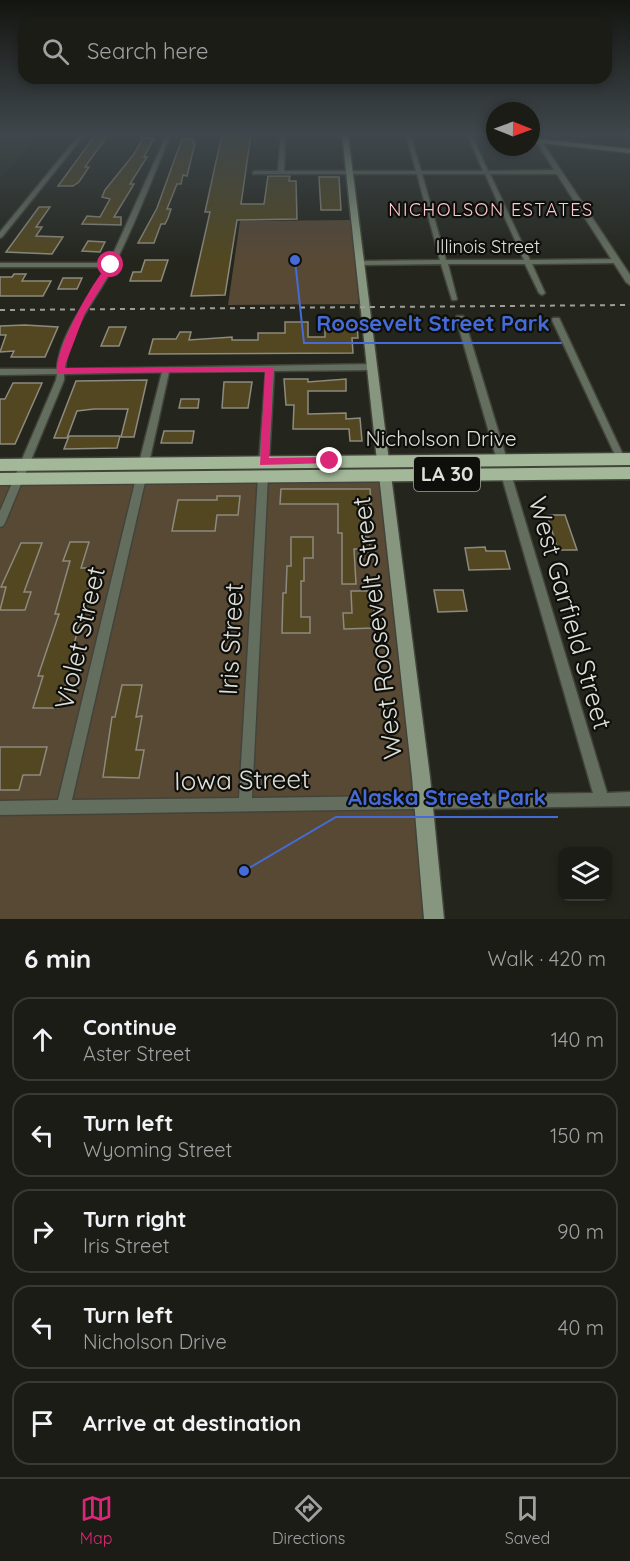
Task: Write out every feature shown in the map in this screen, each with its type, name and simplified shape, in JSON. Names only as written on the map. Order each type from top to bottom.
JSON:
[{"type":"main road","name":"West Roosevelt Street","points":[[351,177],[434,919]]},
{"type":"main road","name":"Nicholson Drive","points":[[263,469],[295,476],[393,469],[471,460],[504,467]]},
{"type":"main road","name":"Nicholson Drive","points":[[0,465],[21,472]]},
{"type":"main road","name":"Nicholson Drive","points":[[0,479],[21,472],[504,467],[628,468]]},
{"type":"street","points":[[0,236],[48,177]]},
{"type":"street","points":[[0,523],[60,380],[62,357],[81,313],[111,265],[150,177]]},
{"type":"street","points":[[419,177],[454,299]]},
{"type":"street","points":[[489,177],[542,293]]},
{"type":"street","points":[[561,177],[630,282]]},
{"type":"street","name":"Illinois Street","points":[[361,263],[616,261]]},
{"type":"street","points":[[0,265],[111,265]]},
{"type":"street","name":"West Garfield Street","points":[[460,318],[602,800]]},
{"type":"street","points":[[556,320],[628,468]]},
{"type":"street","points":[[0,372],[373,367]]},
{"type":"street","name":"Iris Street","points":[[245,804],[270,369]]},
{"type":"street","name":"Violet Street","points":[[63,808],[166,370]]},
{"type":"street","name":"Iowa Street","points":[[0,808],[630,799]]},
{"type":"shaded area","points":[[352,220],[359,304],[228,305],[240,221]]},
{"type":"shaded area","points":[[385,475],[436,919],[0,919],[0,479]]},
{"type":"building","points":[[65,177],[82,177],[73,186],[58,186]]},
{"type":"building","points":[[116,177],[134,177],[130,184],[134,184],[114,217],[121,217],[121,225],[82,224],[87,216],[100,217],[110,199],[102,197]]},
{"type":"building","points":[[168,177],[183,177],[181,184],[177,184],[167,209],[171,209],[168,218],[165,224],[161,224],[154,243],[138,243],[157,208]]},
{"type":"building","points":[[213,177],[245,177],[241,204],[264,204],[268,177],[290,177],[289,181],[296,181],[297,219],[237,220],[225,295],[191,296],[210,212],[205,212]]},
{"type":"building","points":[[319,177],[339,177],[341,210],[321,210]]},
{"type":"building","points":[[39,207],[50,207],[36,227],[42,227],[36,236],[63,237],[52,254],[6,252]]},
{"type":"building","points":[[88,241],[105,242],[100,252],[82,251]]},
{"type":"building","points":[[145,260],[168,260],[161,281],[130,281],[133,272],[141,272]]},
{"type":"building","points":[[14,274],[26,274],[22,281],[51,281],[43,296],[0,296],[0,277],[12,277]]},
{"type":"building","points":[[63,278],[82,278],[77,289],[58,289]]},
{"type":"building","points":[[285,322],[308,322],[308,337],[325,337],[325,323],[357,326],[358,338],[352,338],[353,353],[149,354],[153,339],[176,339],[180,332],[191,332],[189,340],[232,337],[232,340],[258,340],[258,333],[285,333]]},
{"type":"building","points":[[0,326],[58,327],[45,357],[11,357],[14,351],[0,352],[6,335],[0,335]]},
{"type":"building","points":[[109,327],[126,327],[119,346],[101,346]]},
{"type":"building","points":[[284,379],[308,379],[308,382],[346,379],[346,391],[308,391],[308,414],[346,413],[346,419],[360,418],[362,441],[350,441],[349,429],[293,429],[294,405],[286,405]]},
{"type":"building","points":[[147,380],[134,437],[121,437],[128,409],[94,409],[77,411],[67,438],[54,438],[76,381]]},
{"type":"building","points":[[224,382],[252,382],[248,408],[222,408]]},
{"type":"building","points":[[13,383],[42,383],[15,444],[0,444],[0,399],[5,399]]},
{"type":"building","points":[[181,399],[199,399],[198,408],[179,408]]},
{"type":"building","points":[[164,431],[194,431],[192,443],[161,443]]},
{"type":"building","points":[[69,436],[120,436],[117,448],[64,449]]},
{"type":"building","points":[[281,489],[370,489],[371,504],[363,504],[365,537],[369,537],[370,549],[354,549],[356,584],[342,584],[342,533],[338,533],[338,504],[280,504]]},
{"type":"building","points":[[217,496],[240,496],[238,515],[217,515],[215,531],[172,531],[178,500],[217,500]]},
{"type":"building","points":[[547,515],[565,515],[577,550],[558,550]]},
{"type":"building","points":[[291,537],[313,537],[313,558],[304,558],[304,581],[301,581],[301,617],[310,617],[310,633],[282,633],[283,593],[286,593],[287,566],[291,566]]},
{"type":"building","points":[[70,542],[89,542],[81,568],[94,568],[73,648],[78,647],[58,708],[33,708],[43,676],[38,676],[59,614],[55,614],[70,561],[63,561]]},
{"type":"building","points":[[21,543],[42,543],[24,592],[31,592],[25,610],[0,610],[6,587],[1,587]]},
{"type":"building","points":[[485,547],[486,551],[505,551],[510,569],[469,570],[465,548]]},
{"type":"building","points":[[434,590],[463,590],[467,611],[438,612]]},
{"type":"building","points":[[351,591],[374,591],[374,628],[344,629],[343,613],[352,613]]},
{"type":"building","points":[[122,685],[142,685],[136,717],[142,716],[136,750],[144,750],[139,778],[103,777],[112,717],[115,717]]},
{"type":"building","points":[[0,747],[47,747],[40,775],[23,775],[19,790],[0,790]]},
{"type":"railway","points":[[0,310],[630,305]]},
{"type":"place","name":"Roosevelt Street Park","points":[[295,260]]},
{"type":"place","name":"Alaska Street Park","points":[[244,871]]},
{"type":"district","name":"NICHOLSON ESTATES","points":[[491,210]]},
{"type":"route","points":[[111,265],[81,313],[62,357],[60,371],[270,369],[264,462],[330,461]]}]
